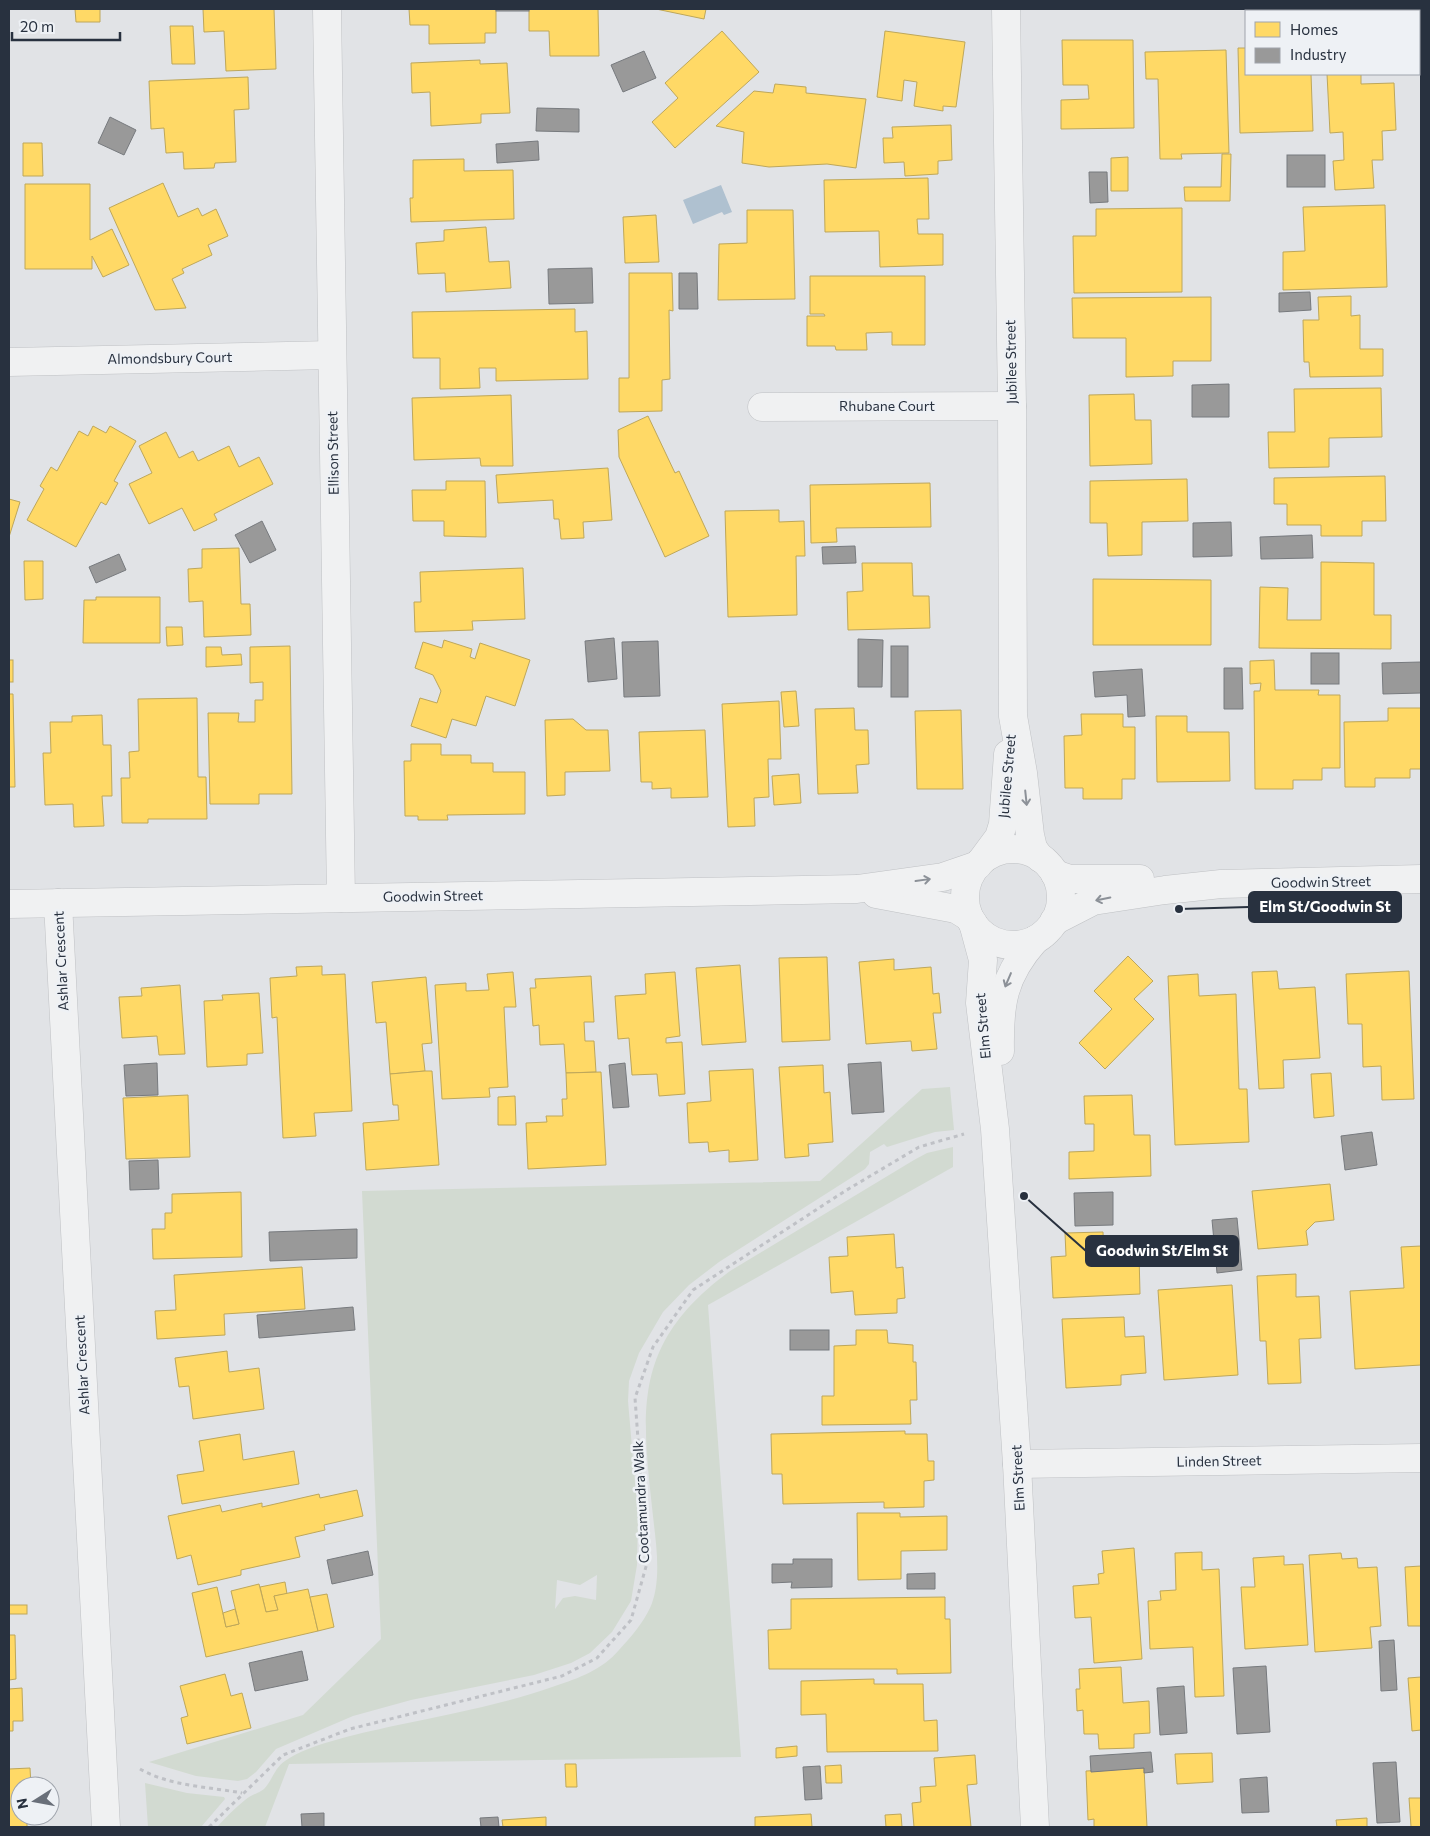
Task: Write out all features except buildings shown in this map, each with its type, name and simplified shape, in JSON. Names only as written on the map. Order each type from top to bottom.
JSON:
[{"type":"street","name":"Ellison Street","points":[[328,9],[331,355],[341,898]]},
{"type":"street","name":"Jubilee Street","points":[[980,863],[998,837],[1002,824],[1013,716],[1012,406],[1006,9]]},
{"type":"street","name":"Almondsbury Court","points":[[9,362],[331,355]]},
{"type":"street","name":"Rhubane Court","points":[[762,407],[1012,406]]},
{"type":"street","name":"Jubilee Street","points":[[1013,716],[1023,773],[1030,835],[1033,848],[1047,866]]},
{"type":"street","points":[[1014,849],[1031,852],[1047,866],[1059,883],[1061,900],[1044,931],[1012,946],[995,942],[981,933],[971,920],[966,904],[966,889],[971,873],[980,863],[996,852],[1014,849]]},
{"type":"street","name":"Goodwin Street","points":[[9,904],[858,890],[943,877],[980,863]]},
{"type":"street","name":"Goodwin Street","points":[[1047,866],[1070,879],[1132,878],[1221,884],[1421,880]]},
{"type":"street","name":"Goodwin Street","points":[[1044,931],[1081,906],[1106,898],[1221,884]]},
{"type":"street","name":"Goodwin Street","points":[[858,890],[956,909],[971,920]]},
{"type":"street","name":"Ashlar Crescent","points":[[58,903],[106,1827]]},
{"type":"street","name":"Elm Street","points":[[971,920],[983,960],[980,1003],[995,1129],[1017,1464],[1035,1827]]},
{"type":"street","name":"Elm Street","points":[[995,1129],[999,1108],[1001,1003],[1006,986],[1017,962],[1044,931]]},
{"type":"street","name":"Linden Street","points":[[1017,1464],[1421,1458]]},
{"type":"path","name":"Cootamundra Walk","points":[[209,1827],[283,1755],[350,1729],[562,1676],[597,1658],[631,1620],[647,1562],[635,1398],[653,1347],[693,1290],[845,1191],[919,1148],[956,1136],[995,1129]]},
{"type":"path","points":[[140,1769],[150,1775],[180,1782],[243,1793]]},
{"type":"shaded area","points":[[950,1087],[954,1130],[935,1132],[887,1147],[884,1144],[870,1152],[869,1164],[865,1169],[719,1262],[689,1285],[663,1312],[639,1353],[629,1381],[628,1401],[638,1517],[637,1565],[631,1601],[612,1632],[590,1653],[571,1663],[534,1675],[411,1700],[353,1716],[276,1749],[256,1772],[247,1779],[238,1781],[196,1776],[149,1762],[303,1715],[381,1639],[362,1191],[820,1181],[922,1089]],"holes":[[[597,1575],[596,1600],[575,1596],[563,1598],[555,1609],[557,1580],[580,1585]]]},
{"type":"shaded area","points":[[953,1147],[953,1167],[708,1305],[741,1757],[289,1764],[265,1827],[217,1827],[245,1800],[264,1789],[282,1764],[309,1749],[355,1735],[477,1708],[536,1692],[581,1676],[598,1668],[612,1657],[644,1619],[656,1589],[657,1556],[647,1448],[646,1415],[650,1384],[658,1354],[674,1326],[697,1299],[730,1271],[914,1160],[927,1153]]},
{"type":"shaded area","points":[[145,1783],[187,1793],[224,1797],[225,1799],[201,1827],[148,1827]]},
{"type":"water","points":[[721,185],[732,212],[724,215],[722,212],[693,224],[683,200]]},
{"type":"place","name":"Elm St/Goodwin St","points":[[1179,909]]},
{"type":"place","name":"Goodwin St/Elm St","points":[[1024,1196]]}]
